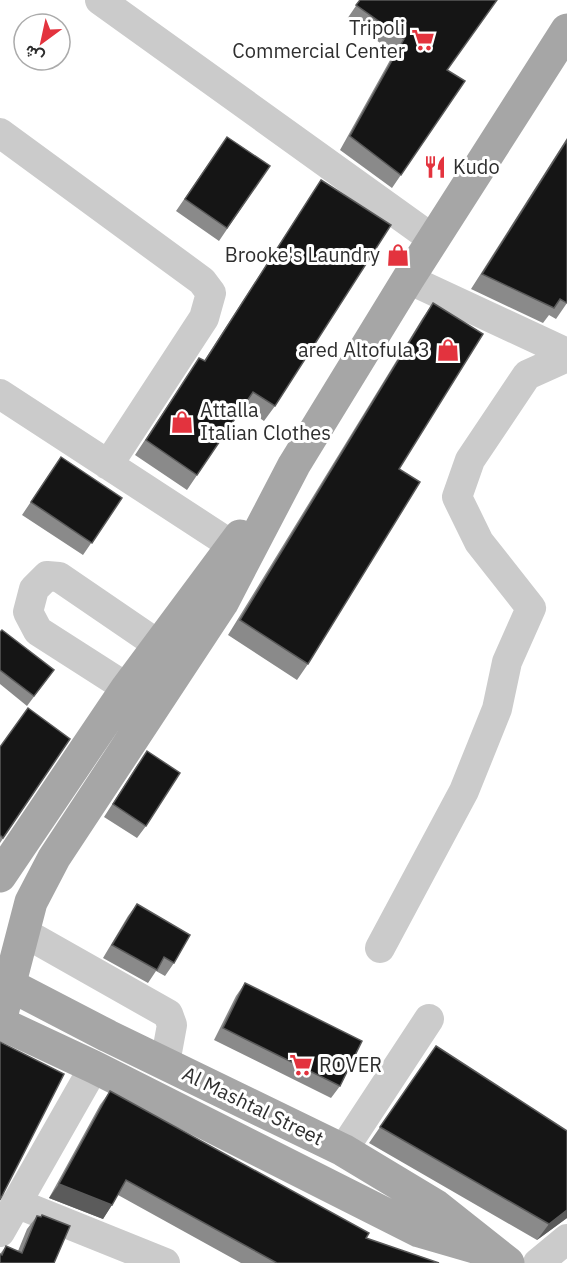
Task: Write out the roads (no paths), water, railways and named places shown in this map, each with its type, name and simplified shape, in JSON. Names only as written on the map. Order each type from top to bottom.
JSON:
[{"type":"main road","points":[[0,1022],[5,983],[31,902],[54,858],[222,603],[294,465],[408,279],[567,30]]},
{"type":"main road","points":[[0,876],[127,688],[294,465]]},
{"type":"main road","name":"Al Mashtal Street","points":[[5,983],[343,1150],[436,1206],[500,1258]]},
{"type":"main road","name":"Al Mashtal Street","points":[[0,1022],[419,1231],[500,1258]]},
{"type":"street","points":[[100,0],[434,240]]},
{"type":"street","points":[[0,133],[202,281],[211,293],[204,318],[108,465]]},
{"type":"street","points":[[408,279],[567,355]]},
{"type":"street","points":[[380,948],[464,791],[496,709],[507,662],[531,608],[479,542],[457,497],[470,460],[527,375],[567,355]]},
{"type":"street","points":[[0,394],[233,546]]},
{"type":"street","points":[[127,688],[38,631],[28,612],[34,589],[47,576],[59,577],[160,646]]},
{"type":"street","points":[[23,932],[168,1014],[172,1024],[165,1063]]},
{"type":"street","points":[[343,1150],[429,1019]]},
{"type":"street","points":[[0,1232],[94,1067]]},
{"type":"street","points":[[16,1203],[165,1263]]},
{"type":"street","points":[[538,1263],[567,1239]]},
{"type":"place","name":"Tripoli Commercial Center","points":[[423,40]]},
{"type":"place","name":"Kudo","points":[[435,167]]},
{"type":"place","name":"Brooke's Laundry","points":[[398,255]]},
{"type":"place","name":"ared Altofula 3","points":[[448,350]]},
{"type":"place","name":"Attalla Italian Clothes","points":[[182,422]]},
{"type":"place","name":"ROVER","points":[[301,1065]]}]
